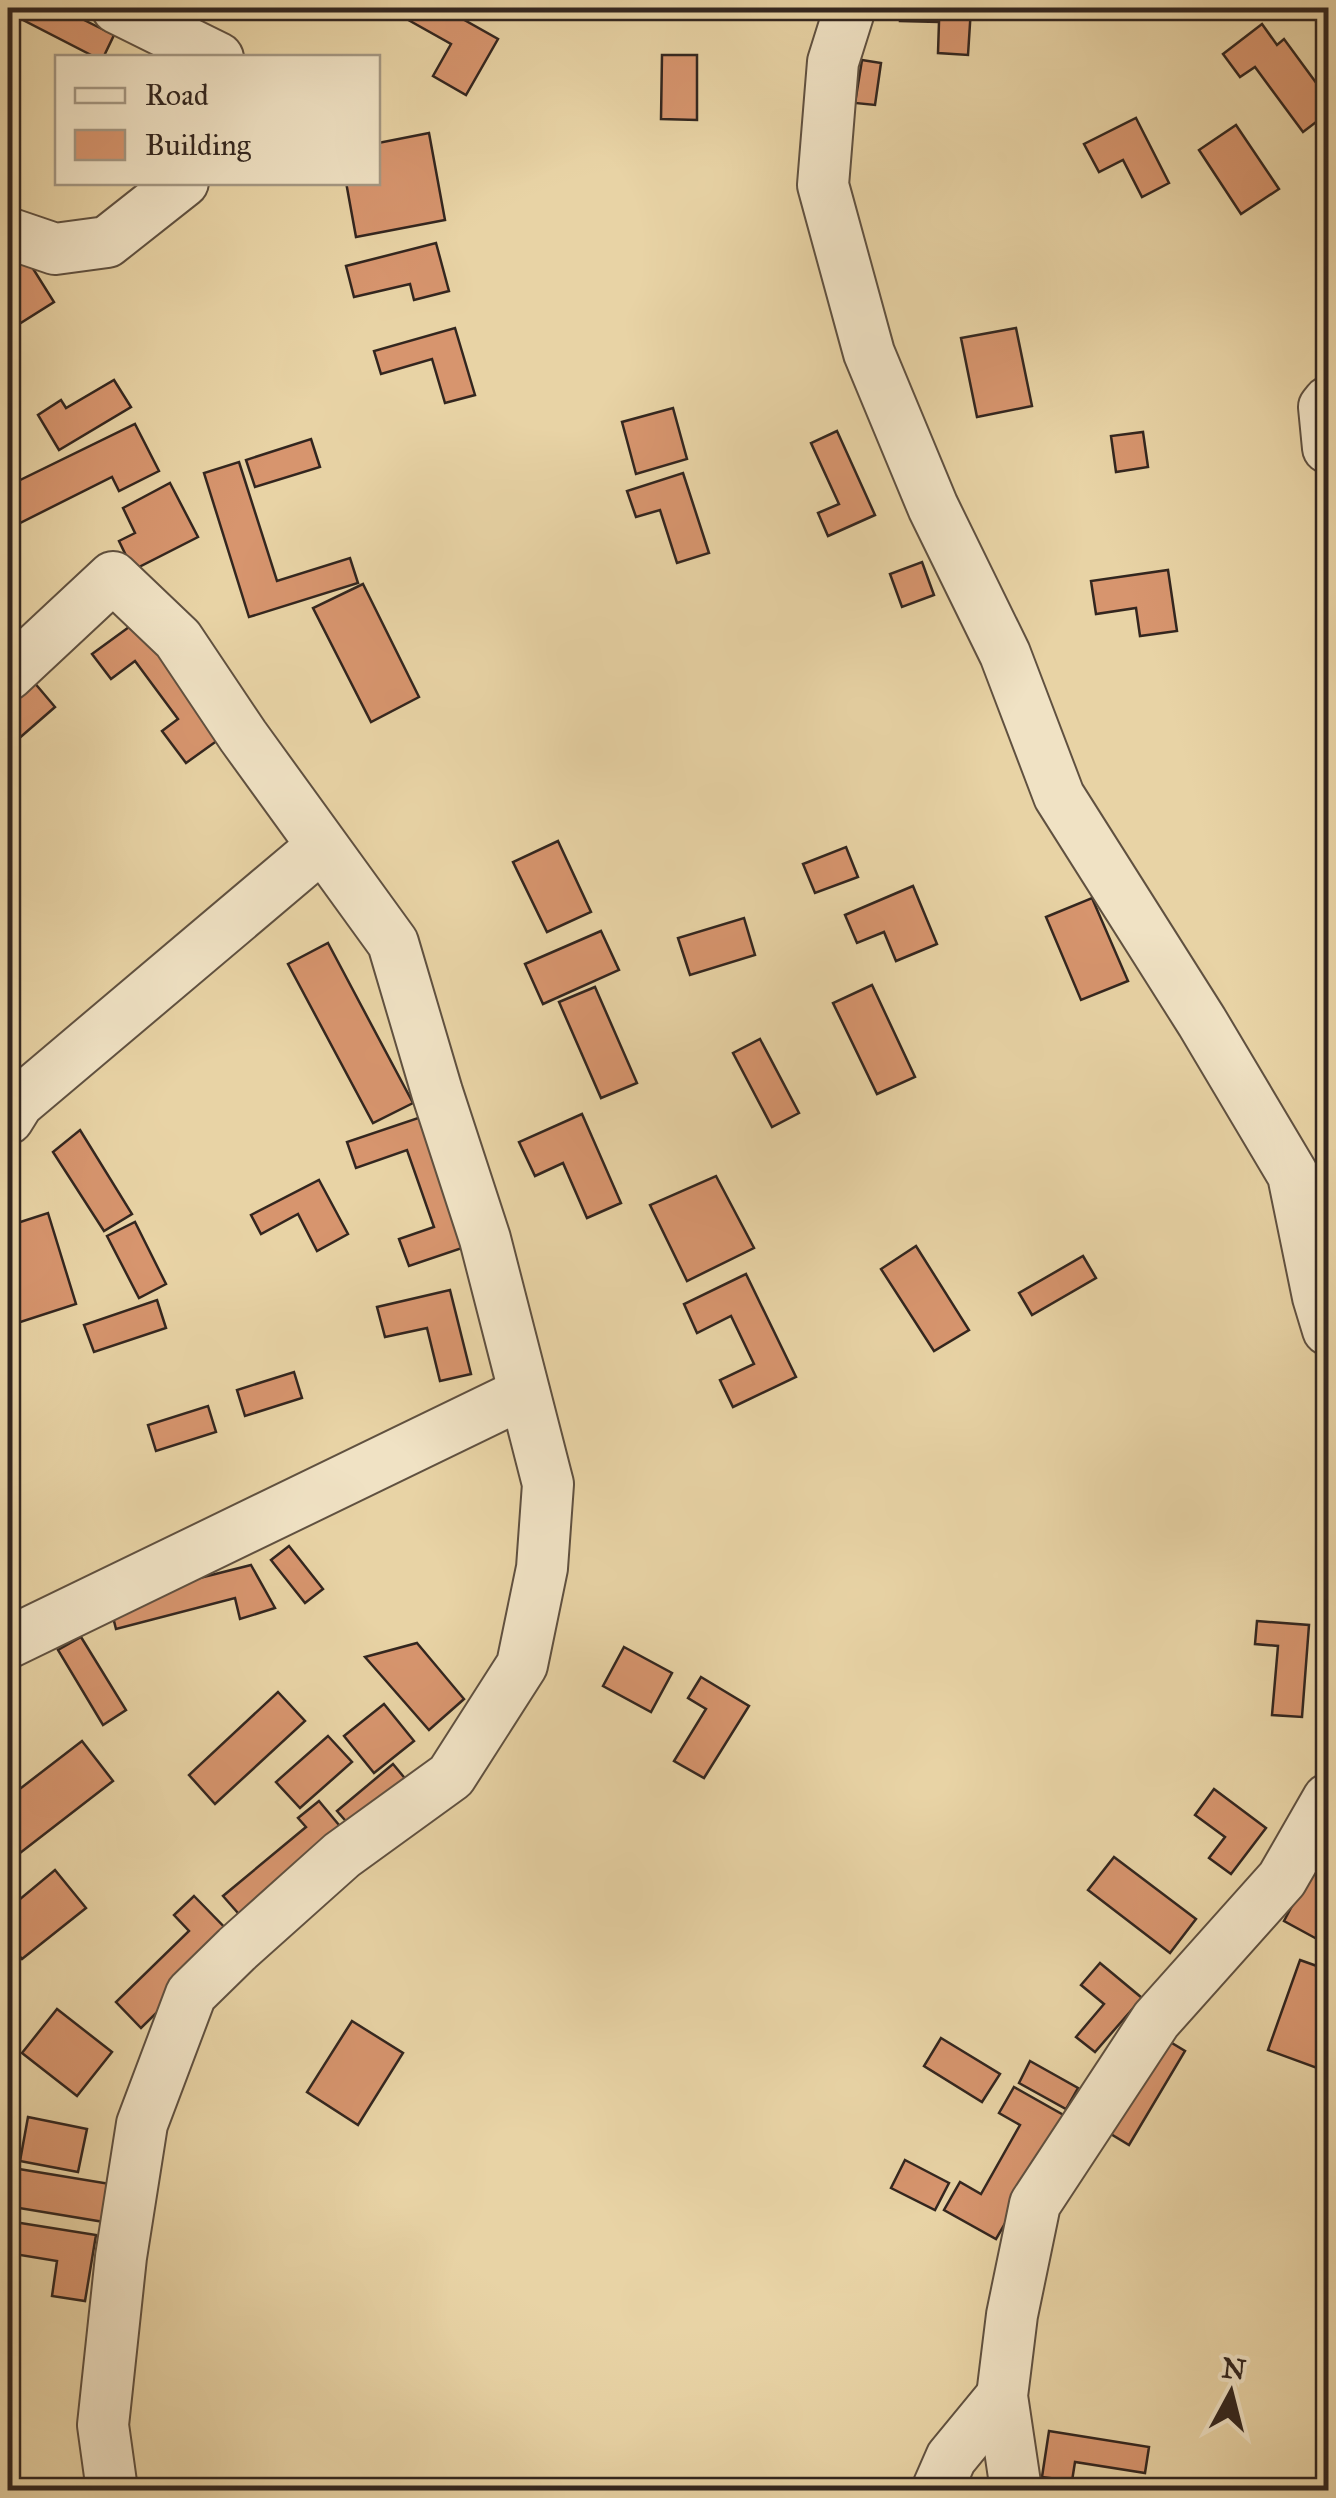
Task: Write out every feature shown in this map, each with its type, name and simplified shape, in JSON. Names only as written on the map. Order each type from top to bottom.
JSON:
[{"type":"street","points":[[118,8],[212,55]]},
{"type":"street","points":[[850,8],[833,62],[823,185],[870,352],[933,507],[1005,654],[1059,796],[1293,1175],[1328,1330]]},
{"type":"street","points":[[8,233],[54,249],[107,242],[179,185]]},
{"type":"street","points":[[1328,402],[1324,407],[1328,448]]},
{"type":"street","points":[[8,675],[114,577],[178,639],[321,847],[394,943],[485,1239],[548,1484],[542,1568],[522,1665],[451,1776],[342,1855],[190,1994],[142,2124],[127,2219],[104,2425],[112,2490]]},
{"type":"street","points":[[8,1119],[18,1103],[321,847]]},
{"type":"street","points":[[8,1643],[524,1392]]},
{"type":"street","points":[[1016,2490],[1002,2396],[1012,2315],[1034,2204],[1156,2020],[1282,1879],[1328,1799]]},
{"type":"street","points":[[937,2490],[951,2458],[1002,2396]]},
{"type":"building","points":[[8,8],[60,8],[114,35],[104,55],[91,55],[15,16],[8,30]]},
{"type":"building","points":[[387,8],[443,8],[498,39],[466,95],[433,76],[451,44]]},
{"type":"building","points":[[901,8],[971,8],[968,55],[938,53],[939,22],[900,21]]},
{"type":"building","points":[[1262,24],[1277,45],[1284,39],[1328,99],[1328,113],[1303,132],[1255,67],[1240,77],[1223,54]]},
{"type":"building","points":[[662,55],[697,55],[697,120],[661,119]]},
{"type":"building","points":[[862,60],[881,63],[875,105],[855,103]]},
{"type":"building","points":[[1136,118],[1169,183],[1142,197],[1123,160],[1099,172],[1084,144]]},
{"type":"building","points":[[1236,125],[1279,189],[1241,214],[1199,150]]},
{"type":"building","points":[[429,133],[445,220],[356,237],[347,185],[380,185],[380,143]]},
{"type":"building","points":[[436,243],[449,291],[414,300],[410,284],[354,297],[346,266]]},
{"type":"building","points":[[27,259],[54,302],[8,331],[8,271]]},
{"type":"building","points":[[455,328],[475,395],[445,403],[432,359],[381,374],[374,351]]},
{"type":"building","points":[[1016,328],[1032,406],[977,417],[961,338]]},
{"type":"building","points":[[114,380],[131,407],[59,450],[38,415],[61,400],[66,408]]},
{"type":"building","points":[[673,408],[687,459],[636,474],[622,422]]},
{"type":"building","points":[[135,424],[159,471],[119,491],[112,477],[16,525],[8,508],[8,486]]},
{"type":"building","points":[[837,431],[875,515],[828,536],[818,513],[839,504],[811,443]]},
{"type":"building","points":[[1143,432],[1148,467],[1116,472],[1111,436]]},
{"type":"building","points":[[311,439],[320,467],[255,487],[246,460]]},
{"type":"building","points":[[239,462],[277,581],[350,558],[358,583],[249,617],[204,473]]},
{"type":"building","points":[[683,473],[709,553],[677,563],[660,510],[636,517],[627,491]]},
{"type":"building","points":[[170,483],[198,537],[133,570],[119,541],[135,533],[123,508]]},
{"type":"building","points":[[922,562],[934,595],[902,607],[890,574]]},
{"type":"building","points":[[1168,570],[1177,631],[1140,636],[1136,608],[1096,614],[1091,581]]},
{"type":"building","points":[[363,584],[419,697],[371,722],[313,608]]},
{"type":"building","points":[[140,619],[225,735],[186,763],[162,731],[178,719],[135,661],[111,679],[92,654]]},
{"type":"building","points":[[33,681],[55,707],[8,748],[8,702]]},
{"type":"building","points":[[558,841],[591,912],[547,932],[513,862]]},
{"type":"building","points":[[846,847],[858,877],[815,893],[803,864]]},
{"type":"building","points":[[913,886],[937,944],[896,961],[884,932],[857,943],[845,915]]},
{"type":"building","points":[[1092,898],[1128,981],[1081,1000],[1046,917]]},
{"type":"building","points":[[744,918],[755,955],[690,975],[678,938]]},
{"type":"building","points":[[601,931],[619,970],[543,1004],[525,964]]},
{"type":"building","points":[[328,943],[413,1103],[373,1123],[288,964]]},
{"type":"building","points":[[872,985],[915,1077],[877,1094],[833,1003]]},
{"type":"building","points":[[595,987],[637,1083],[601,1098],[559,1002]]},
{"type":"building","points":[[760,1039],[799,1113],[772,1127],[733,1053]]},
{"type":"building","points":[[582,1114],[621,1203],[587,1218],[563,1163],[535,1176],[519,1142]]},
{"type":"building","points":[[424,1116],[468,1246],[409,1266],[399,1239],[434,1227],[407,1150],[356,1168],[347,1142]]},
{"type":"building","points":[[80,1130],[132,1214],[104,1231],[53,1152]]},
{"type":"building","points":[[716,1176],[754,1248],[687,1281],[650,1205]]},
{"type":"building","points":[[319,1180],[348,1234],[317,1251],[298,1214],[261,1234],[251,1215]]},
{"type":"building","points":[[48,1213],[76,1304],[8,1326],[8,1226]]},
{"type":"building","points":[[135,1222],[166,1284],[139,1298],[107,1236]]},
{"type":"building","points":[[916,1246],[969,1330],[934,1351],[881,1269]]},
{"type":"building","points":[[1083,1256],[1096,1278],[1032,1315],[1019,1293]]},
{"type":"building","points":[[746,1274],[796,1377],[733,1407],[720,1380],[754,1364],[731,1316],[697,1333],[684,1304]]},
{"type":"building","points":[[450,1290],[471,1374],[440,1381],[427,1328],[385,1337],[377,1307]]},
{"type":"building","points":[[157,1300],[166,1328],[94,1352],[84,1325]]},
{"type":"building","points":[[294,1372],[302,1398],[245,1416],[237,1390]]},
{"type":"building","points":[[208,1406],[216,1432],[156,1451],[148,1425]]},
{"type":"building","points":[[289,1546],[323,1589],[305,1603],[271,1560]]},
{"type":"building","points":[[251,1565],[275,1608],[240,1619],[235,1598],[116,1629],[109,1601]]},
{"type":"building","points":[[1257,1621],[1309,1625],[1302,1717],[1272,1715],[1278,1646],[1255,1644]]},
{"type":"building","points":[[81,1637],[126,1710],[103,1725],[58,1650]]},
{"type":"building","points":[[417,1643],[464,1699],[429,1730],[365,1657]]},
{"type":"building","points":[[624,1647],[672,1673],[651,1712],[603,1686]]},
{"type":"building","points":[[701,1677],[749,1706],[704,1778],[674,1761],[706,1709],[688,1698]]},
{"type":"building","points":[[278,1692],[305,1721],[215,1804],[189,1775]]},
{"type":"building","points":[[384,1704],[414,1741],[374,1773],[344,1736]]},
{"type":"building","points":[[328,1736],[352,1762],[300,1808],[276,1782]]},
{"type":"building","points":[[82,1741],[113,1781],[20,1853],[8,1837],[8,1798]]},
{"type":"building","points":[[393,1764],[413,1788],[357,1834],[337,1811]]},
{"type":"building","points":[[1214,1789],[1266,1828],[1231,1874],[1209,1858],[1225,1837],[1195,1815]]},
{"type":"building","points":[[319,1801],[349,1837],[245,1921],[223,1896],[306,1827],[298,1818]]},
{"type":"building","points":[[1328,1838],[1328,1945],[1284,1921]]},
{"type":"building","points":[[1114,1857],[1196,1919],[1170,1953],[1088,1890]]},
{"type":"building","points":[[55,1870],[86,1908],[22,1959],[8,1942],[8,1909]]},
{"type":"building","points":[[194,1896],[234,1937],[141,2028],[116,2002],[189,1931],[174,1915]]},
{"type":"building","points":[[1300,1960],[1328,1970],[1328,2072],[1268,2050]]},
{"type":"building","points":[[1100,1963],[1142,1998],[1095,2052],[1076,2037],[1104,2004],[1081,1985]]},
{"type":"building","points":[[57,2009],[112,2052],[77,2096],[22,2053]]},
{"type":"building","points":[[352,2021],[403,2053],[358,2125],[307,2092]]},
{"type":"building","points":[[1157,2034],[1185,2051],[1129,2145],[1101,2128]]},
{"type":"building","points":[[941,2038],[1000,2074],[982,2102],[924,2066]]},
{"type":"building","points":[[1030,2061],[1078,2088],[1066,2109],[1019,2083]]},
{"type":"building","points":[[1014,2087],[1067,2117],[996,2239],[944,2210],[960,2182],[981,2194],[1020,2125],[999,2113]]},
{"type":"building","points":[[28,2117],[87,2129],[78,2172],[20,2161]]},
{"type":"building","points":[[905,2160],[949,2183],[935,2210],[891,2188]]},
{"type":"building","points":[[19,2169],[110,2184],[104,2222],[13,2207]]},
{"type":"building","points":[[8,2221],[96,2235],[85,2301],[52,2296],[57,2261],[8,2253]]},
{"type":"building","points":[[1049,2431],[1149,2447],[1145,2473],[1075,2462],[1072,2481],[1042,2477]]},
{"type":"building","points":[[50,2485],[81,2485],[81,2490],[50,2490]]}]
